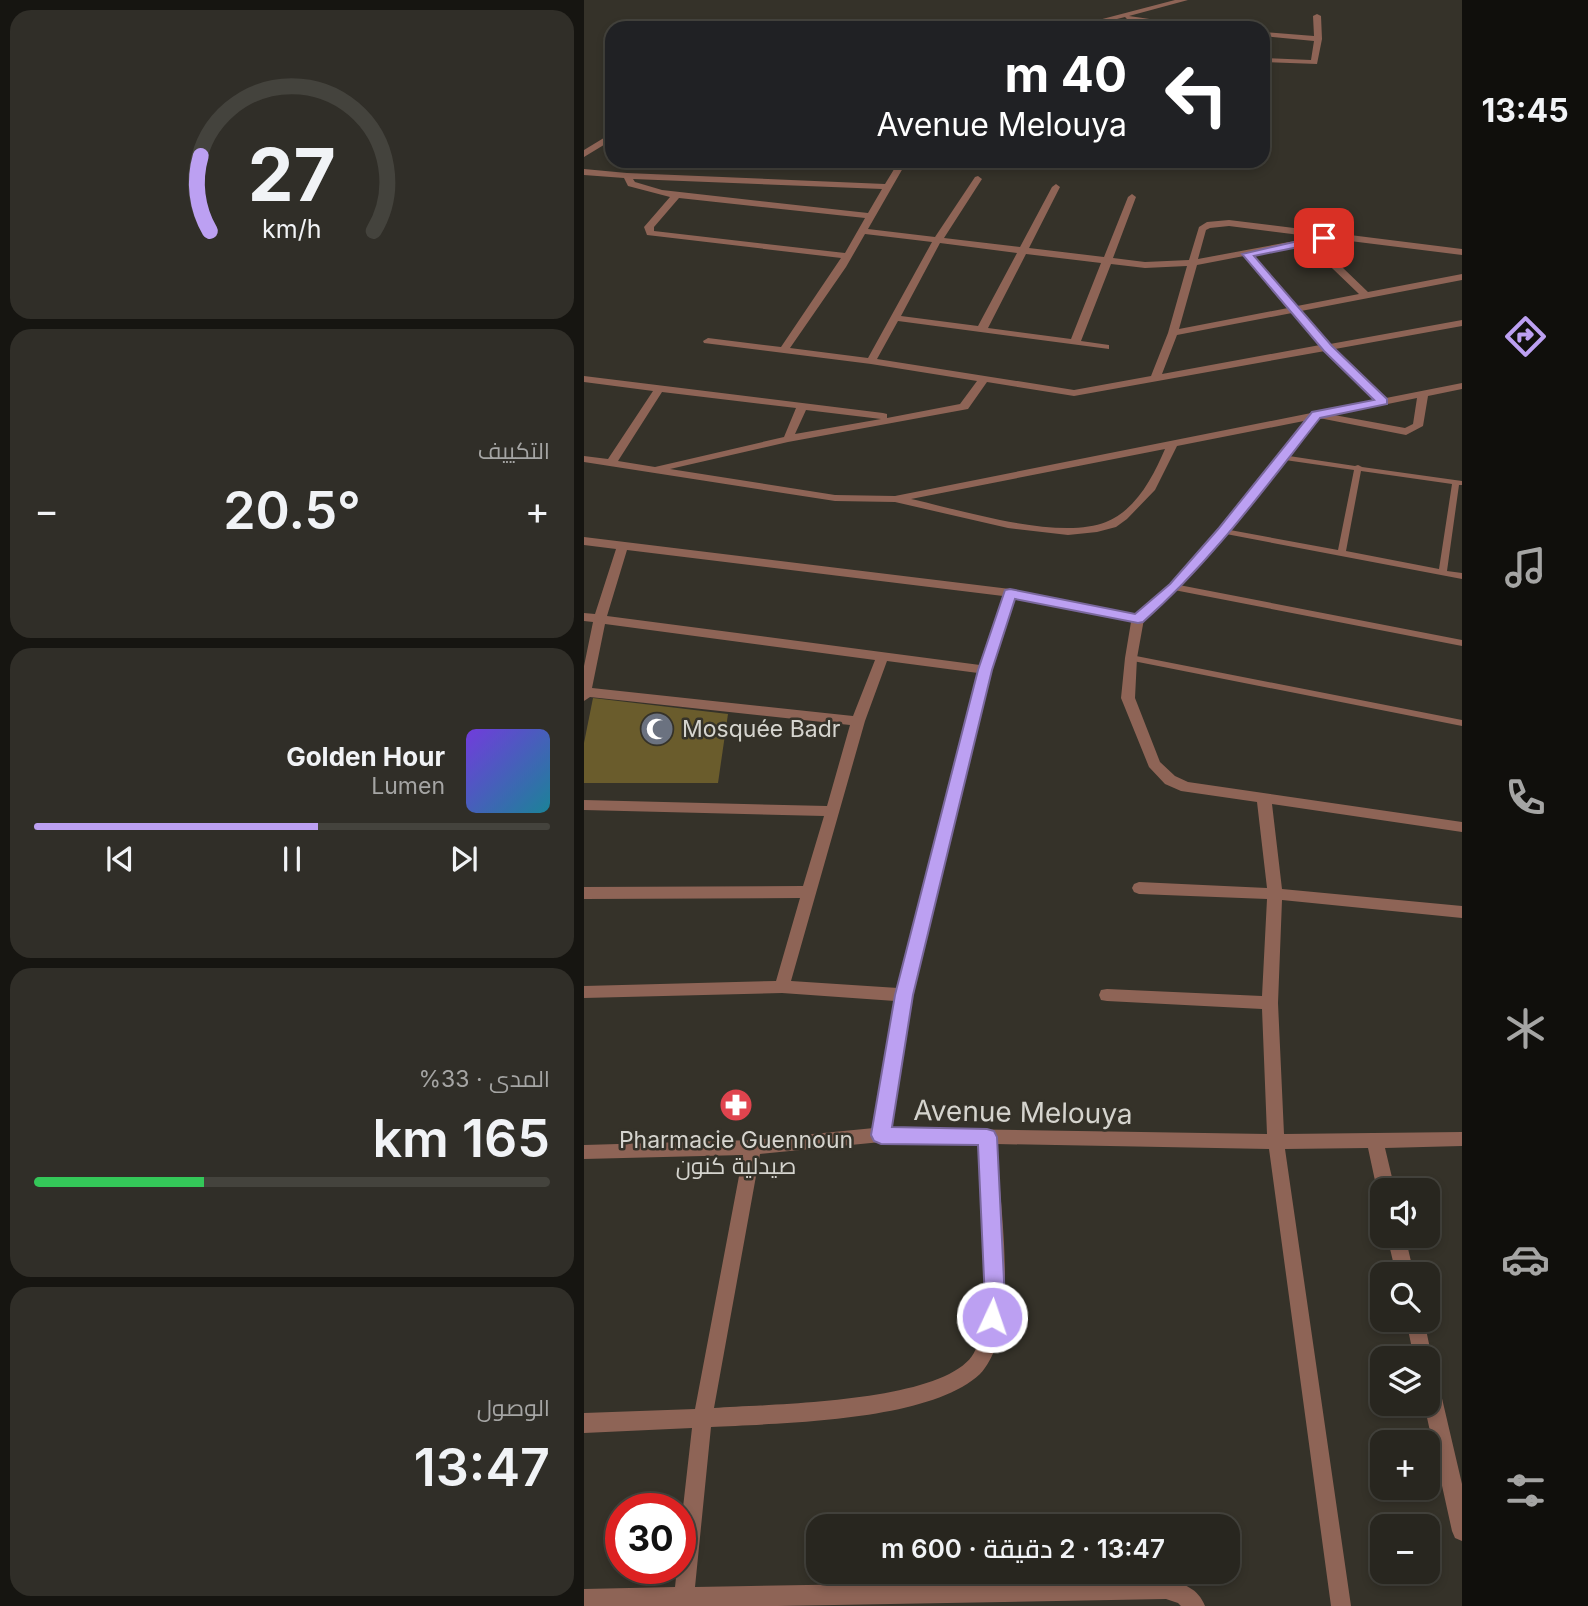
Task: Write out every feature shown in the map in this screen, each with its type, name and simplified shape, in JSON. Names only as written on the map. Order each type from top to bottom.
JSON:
[{"type":"street","points":[[1104,21],[1184,0]]},
{"type":"street","points":[[1270,60],[1315,61],[1317,16]]},
{"type":"street","points":[[1122,17],[1153,21]]},
{"type":"street","points":[[1270,35],[1318,39]]},
{"type":"street","points":[[584,154],[605,140]]},
{"type":"street","points":[[783,351],[846,256],[899,168]]},
{"type":"street","points":[[584,172],[886,187]]},
{"type":"street","points":[[627,176],[631,184],[641,188],[676,195],[868,216]]},
{"type":"street","points":[[871,361],[937,241],[978,179]]},
{"type":"street","points":[[982,329],[1056,187]]},
{"type":"street","points":[[676,195],[649,227],[650,233],[846,256]]},
{"type":"street","points":[[1075,342],[1132,197]]},
{"type":"street","points":[[1155,378],[1173,333],[1190,263],[1202,229],[1220,223],[1339,235],[1461,253]]},
{"type":"street","points":[[861,231],[1145,265],[1190,263],[1339,235]]},
{"type":"street","points":[[1310,242],[1366,296]]},
{"type":"street","points":[[1247,254],[1328,348],[1383,401]]},
{"type":"street","points":[[1173,333],[1461,277]]},
{"type":"street","points":[[896,318],[1105,347]]},
{"type":"street","points":[[708,341],[871,361],[1074,393],[1461,323]]},
{"type":"street","points":[[584,379],[894,418]]},
{"type":"street","points":[[652,470],[788,439],[964,407],[984,379]]},
{"type":"street","points":[[895,499],[1461,386]]},
{"type":"street","points":[[611,463],[659,389]]},
{"type":"street","points":[[1316,415],[1406,432],[1418,426],[1423,393]]},
{"type":"street","points":[[788,439],[803,405]]},
{"type":"street","points":[[584,459],[835,498],[895,499],[1042,529],[1089,531],[1111,525],[1143,499],[1158,477],[1171,444]]},
{"type":"street","points":[[584,541],[1010,593],[1138,619],[1128,698],[1154,764],[1170,779],[1186,788],[1461,827]]},
{"type":"street","points":[[622,545],[600,620],[584,693],[858,721]]},
{"type":"street","points":[[881,1135],[904,995],[985,670],[1010,593]]},
{"type":"street","points":[[584,617],[985,670]]},
{"type":"street","points":[[782,987],[858,721],[883,656]]},
{"type":"street","points":[[1264,800],[1275,894],[1271,1003],[1276,1142],[1341,1606]]},
{"type":"street","points":[[584,805],[833,811]]},
{"type":"street","points":[[1139,888],[1275,894],[1461,912]]},
{"type":"street","points":[[584,893],[810,891]]},
{"type":"street","points":[[584,992],[782,987],[904,995]]},
{"type":"street","points":[[1107,995],[1271,1003]]},
{"type":"street","name":"Avenue Melouya","points":[[584,1152],[753,1147],[881,1135],[1276,1142],[1461,1139]]},
{"type":"street","points":[[584,1423],[702,1420],[863,1405],[908,1398],[953,1381],[978,1362],[989,1334],[995,1301],[987,1137]]},
{"type":"street","points":[[1375,1140],[1383,1178]]},
{"type":"street","points":[[683,1602],[702,1420],[753,1147]]},
{"type":"street","points":[[1436,1416],[1461,1531]]},
{"type":"street","points":[[584,1599],[683,1602],[1166,1589],[1184,1594],[1195,1606]]},
{"type":"lane","points":[[1138,619],[1174,587],[1224,531],[1316,415]]},
{"type":"lane","points":[[1284,458],[1459,482],[1443,573]]},
{"type":"lane","points":[[1341,554],[1358,467]]},
{"type":"lane","points":[[1224,531],[1461,576]]},
{"type":"lane","points":[[1174,587],[1461,643]]},
{"type":"lane","points":[[1131,658],[1461,723]]},
{"type":"building","name":"Mosquée Badr","points":[[593,698],[728,714],[718,783],[584,783],[584,743]]},
{"type":"place","name":"Mosquée Badr","points":[[657,729]]},
{"type":"place","name":"Pharmacie Guennoun صيدلية كنون","points":[[736,1105]]},
{"type":"route","points":[[992,1317],[995,1301],[987,1137],[881,1135],[904,995],[985,670],[1010,593],[1138,619],[1174,587],[1224,531],[1316,415],[1383,401],[1328,348],[1247,254],[1324,238]]}]
